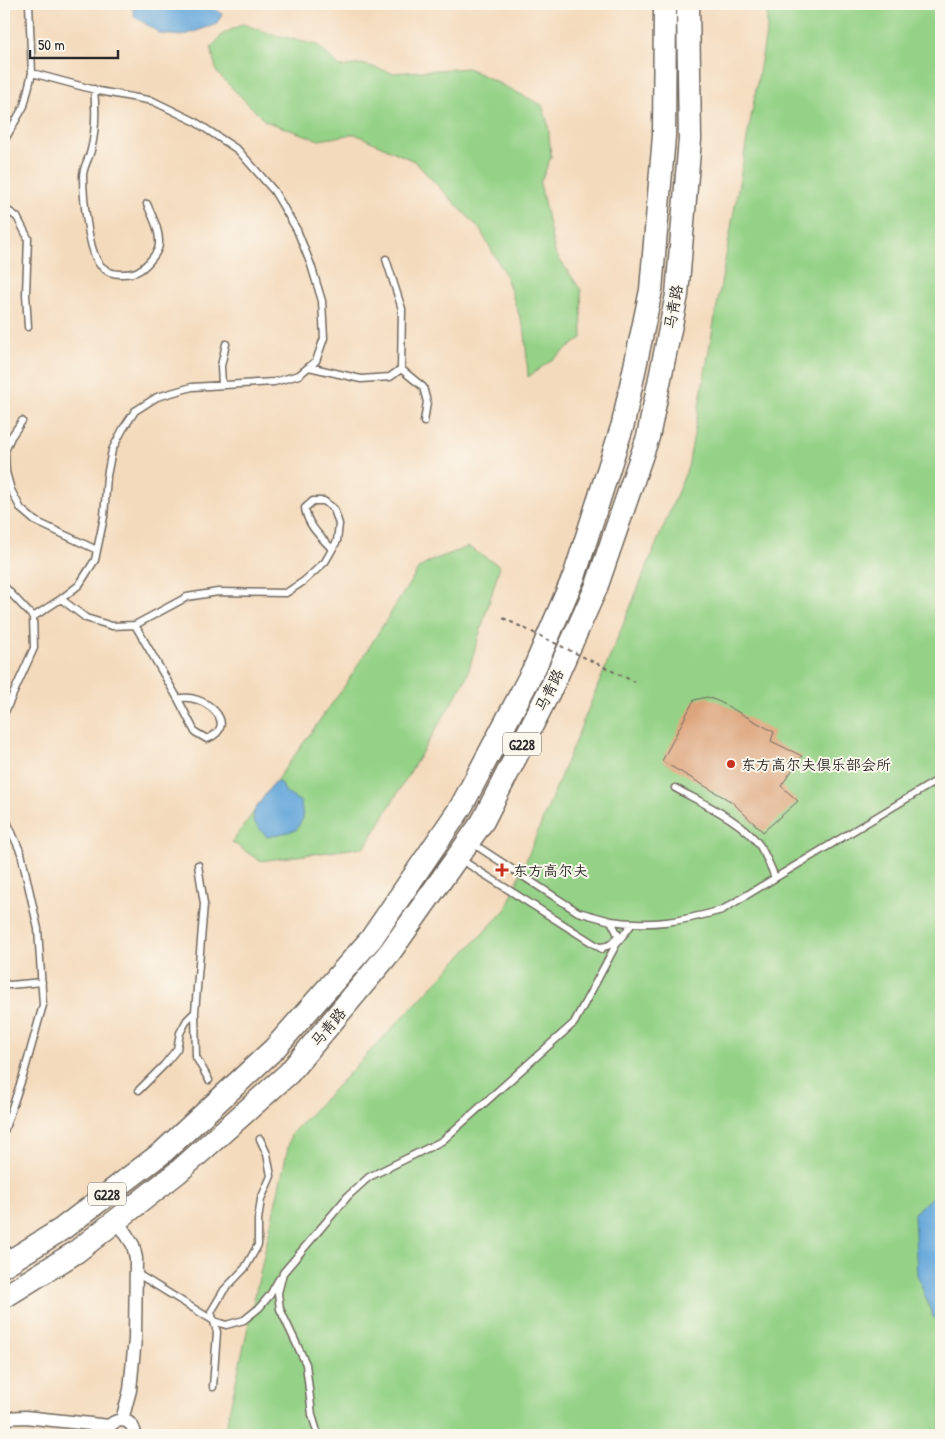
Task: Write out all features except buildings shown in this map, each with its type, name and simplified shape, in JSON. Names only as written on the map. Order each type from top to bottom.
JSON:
[{"type":"highway","name":"马青路","points":[[4,1265],[62,1228],[163,1152],[274,1049],[370,939],[461,807],[535,667],[575,574],[623,424],[651,290],[664,136],[665,4]]},
{"type":"highway","name":"马青路","points":[[4,1298],[76,1252],[118,1220],[178,1172],[290,1073],[390,952],[483,821],[554,682],[596,588],[648,437],[677,295],[690,139],[688,4]]},
{"type":"street","points":[[118,1220],[133,1245],[136,1258],[135,1338],[130,1390],[122,1420]]},
{"type":"street","points":[[4,1418],[25,1417],[108,1431],[118,1421],[122,1420]]},
{"type":"street","points":[[122,1420],[130,1424],[135,1435]]},
{"type":"lane","points":[[4,141],[24,106],[32,72],[29,4]]},
{"type":"lane","points":[[32,72],[94,89],[153,101],[194,121],[238,150],[274,191],[297,230],[312,264],[322,301],[324,338],[316,362],[299,375],[274,382],[192,387],[157,396],[135,412],[112,450],[107,476],[104,517],[94,560],[79,585],[61,600],[33,617]]},
{"type":"lane","points":[[94,89],[96,107],[95,128],[91,150],[83,173],[85,199],[87,223],[93,250],[99,264],[109,272],[120,274],[136,272],[151,261],[160,245],[156,223],[147,204]]},
{"type":"lane","points":[[4,208],[17,217],[28,238],[26,294],[28,327]]},
{"type":"lane","points":[[386,259],[402,309],[401,369]]},
{"type":"lane","points":[[222,385],[221,366],[226,344]]},
{"type":"lane","points":[[310,367],[361,379],[390,377],[401,369]]},
{"type":"lane","points":[[401,369],[423,387],[427,402],[424,422]]},
{"type":"lane","points":[[22,421],[11,437],[5,451],[6,472],[11,490],[21,509],[35,521],[97,550]]},
{"type":"lane","points":[[61,600],[86,618],[112,626],[135,625],[187,597],[218,592],[286,593],[304,581],[325,562],[337,541],[339,524],[334,509],[324,501],[313,501],[305,508],[306,518],[332,549]]},
{"type":"lane","points":[[4,586],[33,617],[34,648],[4,714]]},
{"type":"lane","points":[[135,625],[195,732],[208,739],[216,736],[220,730],[221,721],[217,712],[210,706],[191,697],[178,699]]},
{"type":"lane","points":[[463,849],[578,912],[611,921],[632,924],[690,919],[722,910],[941,778]]},
{"type":"lane","points":[[675,788],[738,823],[759,845],[770,864],[775,878]]},
{"type":"lane","points":[[4,815],[21,853],[38,929],[43,1005],[24,1073],[4,1132]]},
{"type":"lane","points":[[463,849],[610,954]]},
{"type":"lane","points":[[198,865],[204,904],[195,1012],[196,1057],[209,1080]]},
{"type":"lane","points":[[599,947],[607,947],[614,944],[618,935],[611,921]]},
{"type":"lane","points":[[136,1273],[214,1321],[226,1325],[244,1320],[259,1308],[283,1273],[348,1196],[369,1177],[389,1166],[413,1157],[442,1141],[574,1023],[616,942],[632,924]]},
{"type":"lane","points":[[4,984],[42,982]]},
{"type":"lane","points":[[138,1090],[164,1065],[177,1049],[180,1033],[187,1020],[195,1012]]},
{"type":"lane","points":[[213,1387],[217,1332],[211,1312],[224,1290],[245,1268],[258,1245],[258,1220],[261,1199],[270,1176],[267,1154],[260,1138]]},
{"type":"lane","points":[[283,1273],[278,1294],[280,1309],[306,1364],[312,1415],[318,1435]]},
{"type":"path","points":[[503,618],[635,682]]},
{"type":"green space","points":[[767,4],[941,4],[941,1435],[224,1435],[291,1134],[506,909],[688,467],[767,28]]},
{"type":"green space","points":[[243,24],[272,34],[317,45],[340,67],[362,64],[393,73],[468,68],[542,105],[548,124],[551,157],[540,183],[555,253],[581,290],[582,338],[528,377],[525,332],[505,274],[479,228],[414,161],[355,134],[319,140],[265,121],[217,73],[211,48],[223,34]]},
{"type":"green space","points":[[468,547],[500,566],[466,679],[365,847],[260,861],[232,842],[346,684],[419,568],[433,560]]},
{"type":"water","points":[[131,4],[201,4],[211,6],[222,14],[217,24],[182,36],[161,34],[135,17]]},
{"type":"water","points":[[274,782],[281,783],[286,793],[301,802],[303,818],[296,830],[267,837],[253,821],[254,811]]},
{"type":"water","points":[[941,1185],[941,1319],[933,1317],[917,1274],[914,1213],[931,1198]]},
{"type":"place","name":"东方高尔夫俱乐部会所","points":[[731,764]]},
{"type":"place","name":"东方高尔夫","points":[[502,870]]}]
